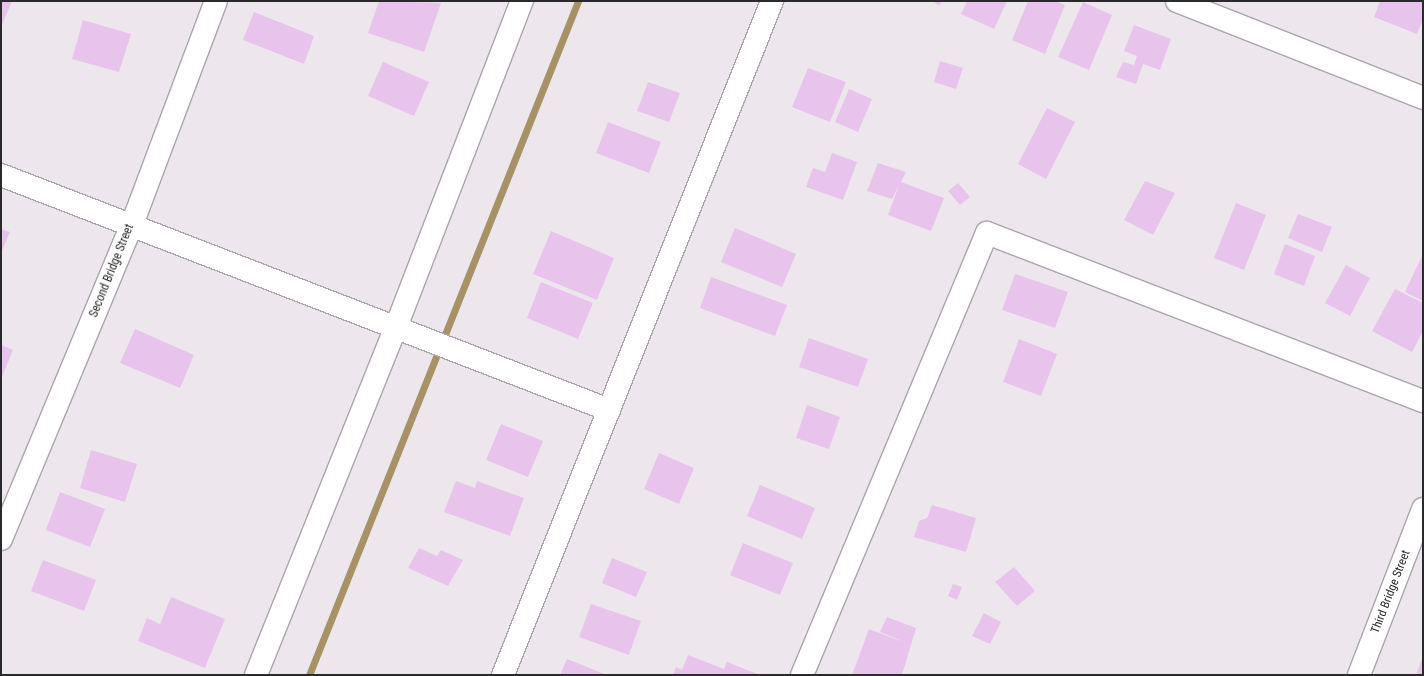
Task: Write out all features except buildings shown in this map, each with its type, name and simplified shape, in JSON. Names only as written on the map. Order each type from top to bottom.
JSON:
[{"type":"street","name":"Second Bridge Street","points":[[1,539],[131,227],[216,1]]},
{"type":"street","points":[[256,675],[396,327],[522,1]]},
{"type":"street","points":[[503,675],[772,1]]},
{"type":"street","points":[[1177,1],[1423,98]]},
{"type":"street","points":[[1,175],[131,227],[396,327],[609,410]]},
{"type":"street","points":[[802,675],[987,233],[1423,401]]},
{"type":"street","name":"Third Bridge Street","points":[[1359,675],[1423,509]]},
{"type":"waterway","points":[[309,675],[578,1]]}]
